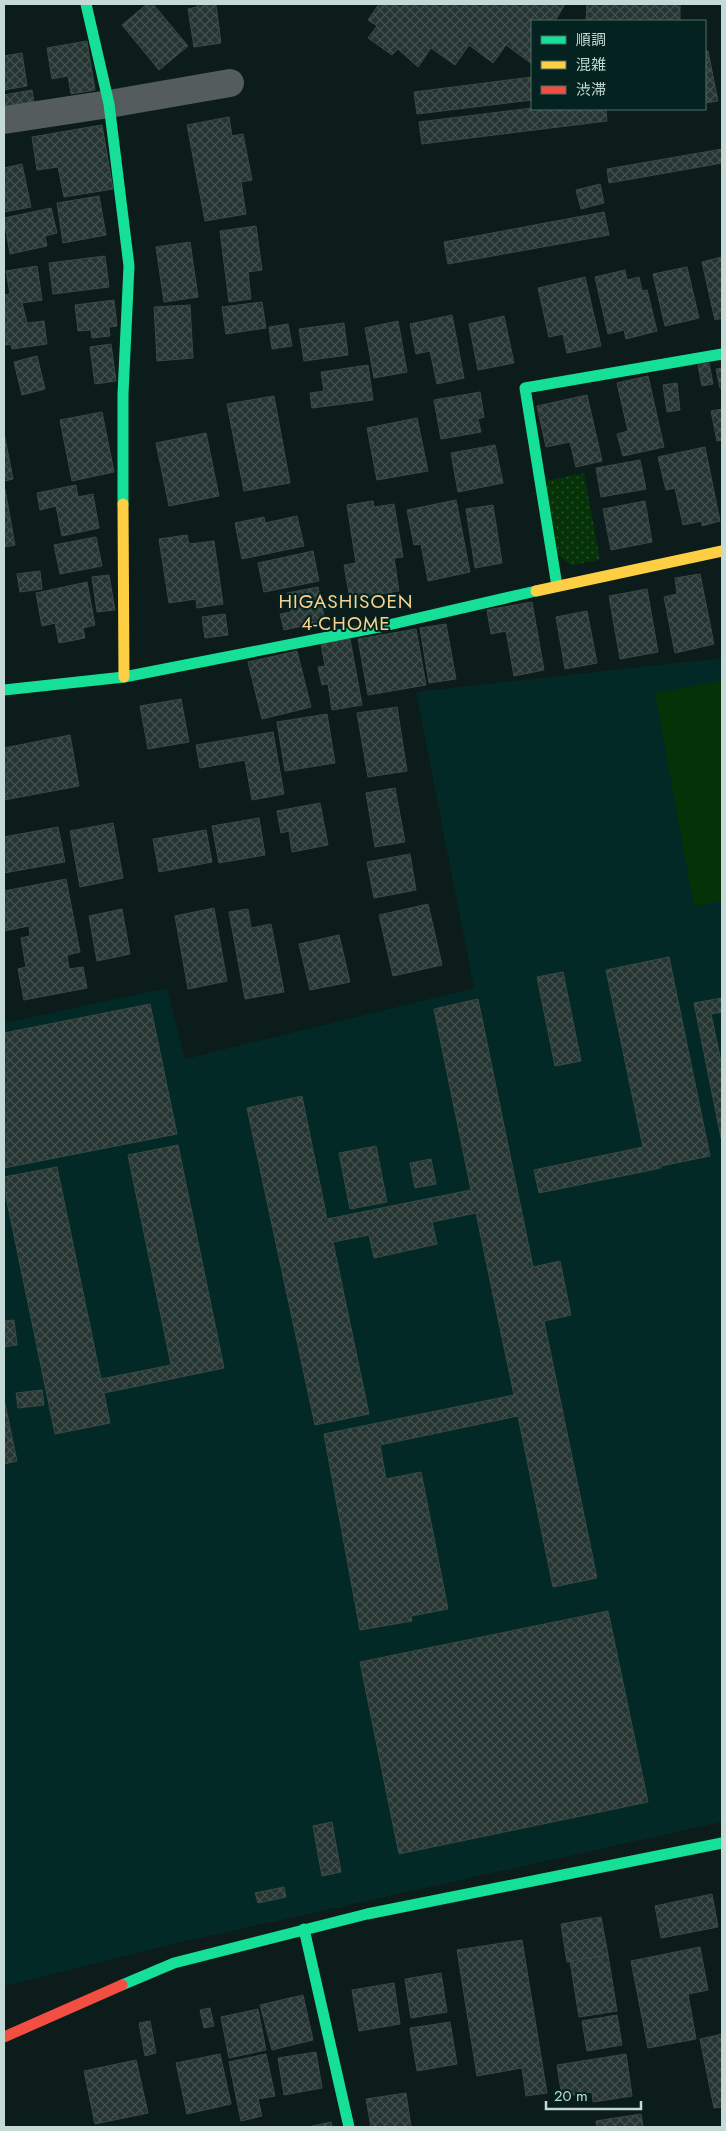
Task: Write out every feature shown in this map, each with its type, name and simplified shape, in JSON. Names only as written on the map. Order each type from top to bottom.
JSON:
[{"type":"street","points":[[86,4],[109,104],[129,266],[123,394],[124,677]]},
{"type":"street","points":[[4,120],[230,83]]},
{"type":"street","points":[[557,586],[524,388],[722,354]]},
{"type":"street","points":[[4,690],[124,677],[384,626],[557,586],[722,551]]},
{"type":"street","points":[[4,2037],[174,1963],[377,1912],[722,1844]]},
{"type":"street","points":[[304,1929],[349,2127]]},
{"type":"shaded area","points":[[722,658],[722,1822],[186,1941],[4,1986],[4,1023],[167,988],[185,1059],[474,988],[416,692]]},
{"type":"green space","points":[[584,473],[600,560],[571,565],[558,555],[545,481]]},
{"type":"green space","points":[[722,681],[722,901],[694,906],[655,693]]},
{"type":"building","points":[[147,4],[153,4],[188,46],[159,70],[122,25]]},
{"type":"building","points":[[197,4],[216,5],[221,43],[194,47],[188,9],[197,7]]},
{"type":"building","points":[[379,4],[565,4],[556,20],[531,20],[531,63],[506,45],[493,63],[469,45],[455,65],[431,48],[418,67],[398,49],[392,55],[368,38],[377,26],[368,20]]},
{"type":"building","points":[[587,4],[680,4],[680,20],[586,20]]},
{"type":"building","points":[[87,41],[95,90],[71,94],[68,76],[52,79],[47,48]]},
{"type":"building","points":[[706,51],[708,51],[718,101],[706,103]]},
{"type":"building","points":[[22,53],[27,86],[4,90],[4,56]]},
{"type":"building","points":[[531,77],[531,100],[417,114],[414,92]]},
{"type":"building","points":[[32,90],[35,108],[4,113],[4,95]]},
{"type":"building","points":[[531,108],[531,110],[606,110],[607,121],[422,144],[419,122]]},
{"type":"building","points":[[229,117],[232,136],[243,134],[252,180],[241,182],[246,214],[205,221],[187,125]]},
{"type":"building","points":[[102,125],[113,189],[64,197],[58,167],[37,170],[32,137]]},
{"type":"building","points":[[722,149],[722,163],[609,183],[607,169]]},
{"type":"building","points":[[22,164],[31,207],[4,212],[4,168]]},
{"type":"building","points":[[600,184],[604,203],[581,209],[576,190]]},
{"type":"building","points":[[99,196],[106,235],[63,243],[57,203]]},
{"type":"building","points":[[51,208],[57,233],[45,236],[47,246],[10,254],[4,218]]},
{"type":"building","points":[[604,212],[609,235],[448,264],[444,242]]},
{"type":"building","points":[[256,226],[262,270],[248,272],[251,299],[229,302],[220,231]]},
{"type":"building","points":[[190,242],[198,297],[164,302],[156,247]]},
{"type":"building","points":[[105,256],[109,287],[53,294],[49,263]]},
{"type":"building","points":[[722,257],[722,318],[715,320],[702,262]]},
{"type":"building","points":[[37,266],[42,300],[22,303],[27,323],[44,321],[47,344],[12,349],[11,344],[5,345],[4,340],[4,295],[10,294],[6,271]]},
{"type":"building","points":[[687,267],[699,318],[665,326],[653,274]]},
{"type":"building","points":[[625,270],[627,280],[639,277],[642,291],[647,290],[657,331],[626,339],[624,330],[608,334],[595,277]]},
{"type":"building","points":[[585,277],[601,346],[567,353],[563,334],[549,337],[538,288]]},
{"type":"building","points":[[114,300],[117,326],[109,327],[110,336],[92,338],[91,330],[78,331],[75,305]]},
{"type":"building","points":[[262,302],[266,328],[226,334],[222,307]]},
{"type":"building","points":[[190,305],[193,358],[157,361],[154,307]]},
{"type":"building","points":[[452,315],[464,378],[437,384],[430,351],[416,354],[410,324]]},
{"type":"building","points":[[504,316],[514,363],[478,370],[469,324]]},
{"type":"building","points":[[398,321],[407,372],[374,378],[365,328]]},
{"type":"building","points":[[344,323],[348,355],[304,361],[299,329]]},
{"type":"building","points":[[288,324],[292,346],[272,349],[269,327]]},
{"type":"building","points":[[111,344],[116,381],[95,384],[90,347]]},
{"type":"building","points":[[37,356],[45,389],[22,395],[14,362]]},
{"type":"building","points":[[709,363],[713,384],[702,386],[698,365]]},
{"type":"building","points":[[368,365],[373,400],[312,408],[310,393],[324,391],[321,372]]},
{"type":"building","points":[[722,368],[722,388],[720,388],[716,369]]},
{"type":"building","points":[[648,376],[664,447],[623,456],[617,434],[628,431],[617,383]]},
{"type":"building","points":[[677,383],[680,410],[667,412],[663,385]]},
{"type":"building","points":[[480,392],[484,417],[478,419],[481,432],[441,439],[434,400]]},
{"type":"building","points":[[587,395],[602,461],[576,467],[570,442],[546,447],[537,406]]},
{"type":"building","points":[[274,396],[290,483],[244,491],[227,404]]},
{"type":"building","points":[[722,409],[722,440],[717,441],[711,411]]},
{"type":"building","points":[[102,412],[114,472],[72,481],[60,420]]},
{"type":"building","points":[[417,418],[428,471],[377,480],[367,428]]},
{"type":"building","points":[[4,433],[13,479],[4,481]]},
{"type":"building","points":[[206,433],[219,496],[169,506],[156,443]]},
{"type":"building","points":[[495,445],[503,483],[458,492],[451,453]]},
{"type":"building","points":[[705,447],[720,521],[702,526],[702,521],[683,525],[675,488],[666,490],[658,457]]},
{"type":"building","points":[[640,460],[646,489],[601,497],[596,468]]},
{"type":"building","points":[[76,485],[78,497],[93,494],[99,528],[62,536],[56,506],[40,510],[37,493]]},
{"type":"building","points":[[4,490],[15,545],[4,547]]},
{"type":"building","points":[[456,500],[470,572],[428,581],[421,544],[414,545],[407,510]]},
{"type":"building","points":[[373,501],[374,507],[394,504],[403,557],[394,558],[399,591],[350,599],[344,565],[356,563],[347,505]]},
{"type":"building","points":[[645,501],[652,542],[611,550],[603,509]]},
{"type":"building","points":[[493,505],[502,563],[475,568],[466,509]]},
{"type":"building","points":[[297,516],[304,546],[242,559],[235,523],[264,517],[265,523]]},
{"type":"building","points":[[187,535],[189,544],[214,541],[223,604],[197,608],[196,599],[169,603],[159,539]]},
{"type":"building","points":[[96,537],[102,566],[60,574],[54,545]]},
{"type":"building","points":[[313,551],[319,581],[264,592],[258,563]]},
{"type":"building","points":[[40,571],[42,589],[20,592],[17,574]]},
{"type":"building","points":[[700,574],[714,644],[675,653],[664,597],[677,594],[675,578]]},
{"type":"building","points":[[109,575],[115,610],[97,612],[92,577]]},
{"type":"building","points":[[87,582],[95,625],[83,628],[85,638],[59,643],[55,623],[42,626],[36,593]]},
{"type":"building","points":[[318,587],[325,621],[284,630],[280,614],[291,612],[287,593]]},
{"type":"building","points":[[647,589],[658,652],[620,659],[609,596]]},
{"type":"building","points":[[532,602],[544,670],[514,676],[506,631],[491,634],[487,610]]},
{"type":"building","points":[[587,611],[597,663],[565,669],[556,617]]},
{"type":"building","points":[[225,614],[228,635],[205,638],[202,617]]},
{"type":"building","points":[[446,624],[456,679],[429,683],[420,628]]},
{"type":"building","points":[[416,629],[426,685],[368,695],[358,639]]},
{"type":"building","points":[[350,639],[362,705],[332,710],[328,684],[322,685],[318,667],[325,666],[321,644]]},
{"type":"building","points":[[297,651],[311,707],[262,719],[248,662]]},
{"type":"building","points":[[181,699],[189,742],[148,749],[140,706]]},
{"type":"building","points":[[397,707],[407,771],[368,777],[357,713]]},
{"type":"building","points":[[327,714],[335,763],[285,771],[277,722]]},
{"type":"building","points":[[273,732],[284,794],[252,800],[245,760],[200,768],[196,745]]},
{"type":"building","points":[[70,735],[79,786],[4,800],[4,748]]},
{"type":"building","points":[[395,788],[405,842],[375,847],[366,793]]},
{"type":"building","points":[[320,803],[328,845],[292,852],[289,831],[281,833],[277,811]]},
{"type":"building","points":[[259,818],[265,855],[219,863],[212,826]]},
{"type":"building","points":[[113,823],[123,878],[80,887],[70,831]]},
{"type":"building","points":[[58,827],[65,862],[4,873],[4,837]]},
{"type":"building","points":[[206,830],[212,862],[159,872],[153,839]]},
{"type":"building","points":[[410,854],[416,890],[374,898],[367,862]]},
{"type":"building","points":[[66,879],[80,952],[67,955],[69,969],[83,967],[87,988],[24,1000],[18,969],[26,967],[21,938],[30,936],[29,926],[4,931],[4,891]]},
{"type":"building","points":[[428,904],[442,965],[393,976],[379,915]]},
{"type":"building","points":[[214,908],[227,981],[188,989],[175,916]]},
{"type":"building","points":[[122,909],[130,954],[97,961],[89,916]]},
{"type":"building","points":[[248,909],[251,928],[271,924],[284,992],[245,999],[229,912]]},
{"type":"building","points":[[339,935],[350,982],[310,990],[299,944]]},
{"type":"building","points":[[669,957],[710,1156],[539,1193],[534,1170],[643,1147],[606,970]]},
{"type":"building","points":[[563,972],[581,1061],[555,1066],[537,977]]},
{"type":"building","points":[[722,998],[722,1012],[711,1014],[722,1066],[721,1138],[694,1003]]},
{"type":"building","points":[[478,999],[533,1267],[560,1261],[571,1315],[544,1321],[597,1578],[553,1587],[518,1416],[380,1445],[386,1479],[421,1472],[448,1609],[411,1616],[412,1621],[360,1630],[324,1434],[514,1395],[476,1213],[432,1222],[437,1244],[374,1258],[369,1235],[333,1242],[369,1414],[315,1425],[247,1108],[302,1096],[327,1219],[471,1190],[434,1009]]},
{"type":"building","points":[[150,1004],[177,1134],[4,1168],[4,1033]]},
{"type":"building","points":[[178,1145],[224,1368],[104,1393],[110,1423],[55,1434],[4,1187],[4,1177],[57,1167],[101,1379],[171,1365],[128,1155]]},
{"type":"building","points":[[376,1146],[387,1202],[350,1209],[339,1153]]},
{"type":"building","points":[[431,1159],[436,1184],[415,1188],[410,1163]]},
{"type":"building","points":[[14,1320],[17,1345],[4,1347],[4,1321]]},
{"type":"building","points":[[42,1390],[44,1405],[18,1408],[16,1393]]},
{"type":"building","points":[[4,1399],[17,1461],[4,1464]]},
{"type":"building","points":[[608,1611],[648,1802],[399,1854],[360,1662]]},
{"type":"building","points":[[332,1822],[341,1872],[322,1876],[313,1826]]},
{"type":"building","points":[[284,1887],[286,1897],[258,1903],[255,1893]]},
{"type":"building","points":[[712,1894],[718,1927],[661,1938],[655,1906]]},
{"type":"building","points":[[601,1917],[608,1955],[567,1962],[561,1924]]},
{"type":"building","points":[[522,1940],[547,2093],[526,2096],[522,2068],[477,2076],[457,1950]]},
{"type":"building","points":[[700,1947],[708,1990],[688,1994],[696,2039],[648,2048],[631,1961]]},
{"type":"building","points":[[608,1955],[617,2011],[579,2017],[570,1961]]},
{"type":"building","points":[[441,1973],[447,2012],[411,2018],[405,1979]]},
{"type":"building","points":[[394,1983],[400,2024],[359,2031],[352,1990]]},
{"type":"building","points":[[303,1995],[313,2040],[272,2050],[260,2005]]},
{"type":"building","points":[[210,2008],[214,2026],[204,2028],[200,2010]]},
{"type":"building","points":[[258,2009],[266,2050],[229,2058],[221,2017]]},
{"type":"building","points":[[617,2015],[622,2045],[587,2051],[582,2021]]},
{"type":"building","points":[[150,2021],[156,2053],[145,2056],[139,2023]]},
{"type":"building","points":[[450,2022],[457,2064],[417,2071],[410,2028]]},
{"type":"building","points":[[722,2034],[722,2107],[714,2108],[700,2039]]},
{"type":"building","points":[[316,2052],[322,2088],[284,2095],[278,2058]]},
{"type":"building","points":[[220,2054],[231,2104],[187,2114],[176,2063]]},
{"type":"building","points":[[266,2054],[275,2096],[258,2099],[262,2116],[241,2121],[229,2062]]},
{"type":"building","points":[[626,2054],[632,2096],[593,2102],[592,2092],[562,2097],[557,2065]]},
{"type":"building","points":[[136,2060],[148,2113],[95,2124],[84,2071]]},
{"type":"building","points":[[406,2093],[411,2127],[371,2127],[366,2099]]},
{"type":"building","points":[[641,2114],[643,2127],[597,2127],[596,2121]]},
{"type":"building","points":[[331,2122],[332,2127],[308,2127]]},
{"type":"traffic: fast","points":[[86,4],[109,104],[129,266],[123,394],[123,504]]},
{"type":"traffic: fast","points":[[557,586],[525,388],[722,354]]},
{"type":"traffic: fast","points":[[4,690],[124,677],[384,626],[536,591]]},
{"type":"traffic: fast","points":[[122,1985],[174,1963],[367,1914],[722,1843]]},
{"type":"traffic: fast","points":[[304,1929],[349,2127]]},
{"type":"traffic: slow","points":[[123,504],[124,677]]},
{"type":"traffic: slow","points":[[536,591],[722,551]]},
{"type":"traffic: jam","points":[[4,2037],[122,1985]]},
{"type":"district","name":"HIGASHISOEN 4-CHOME","points":[[346,612]]}]
